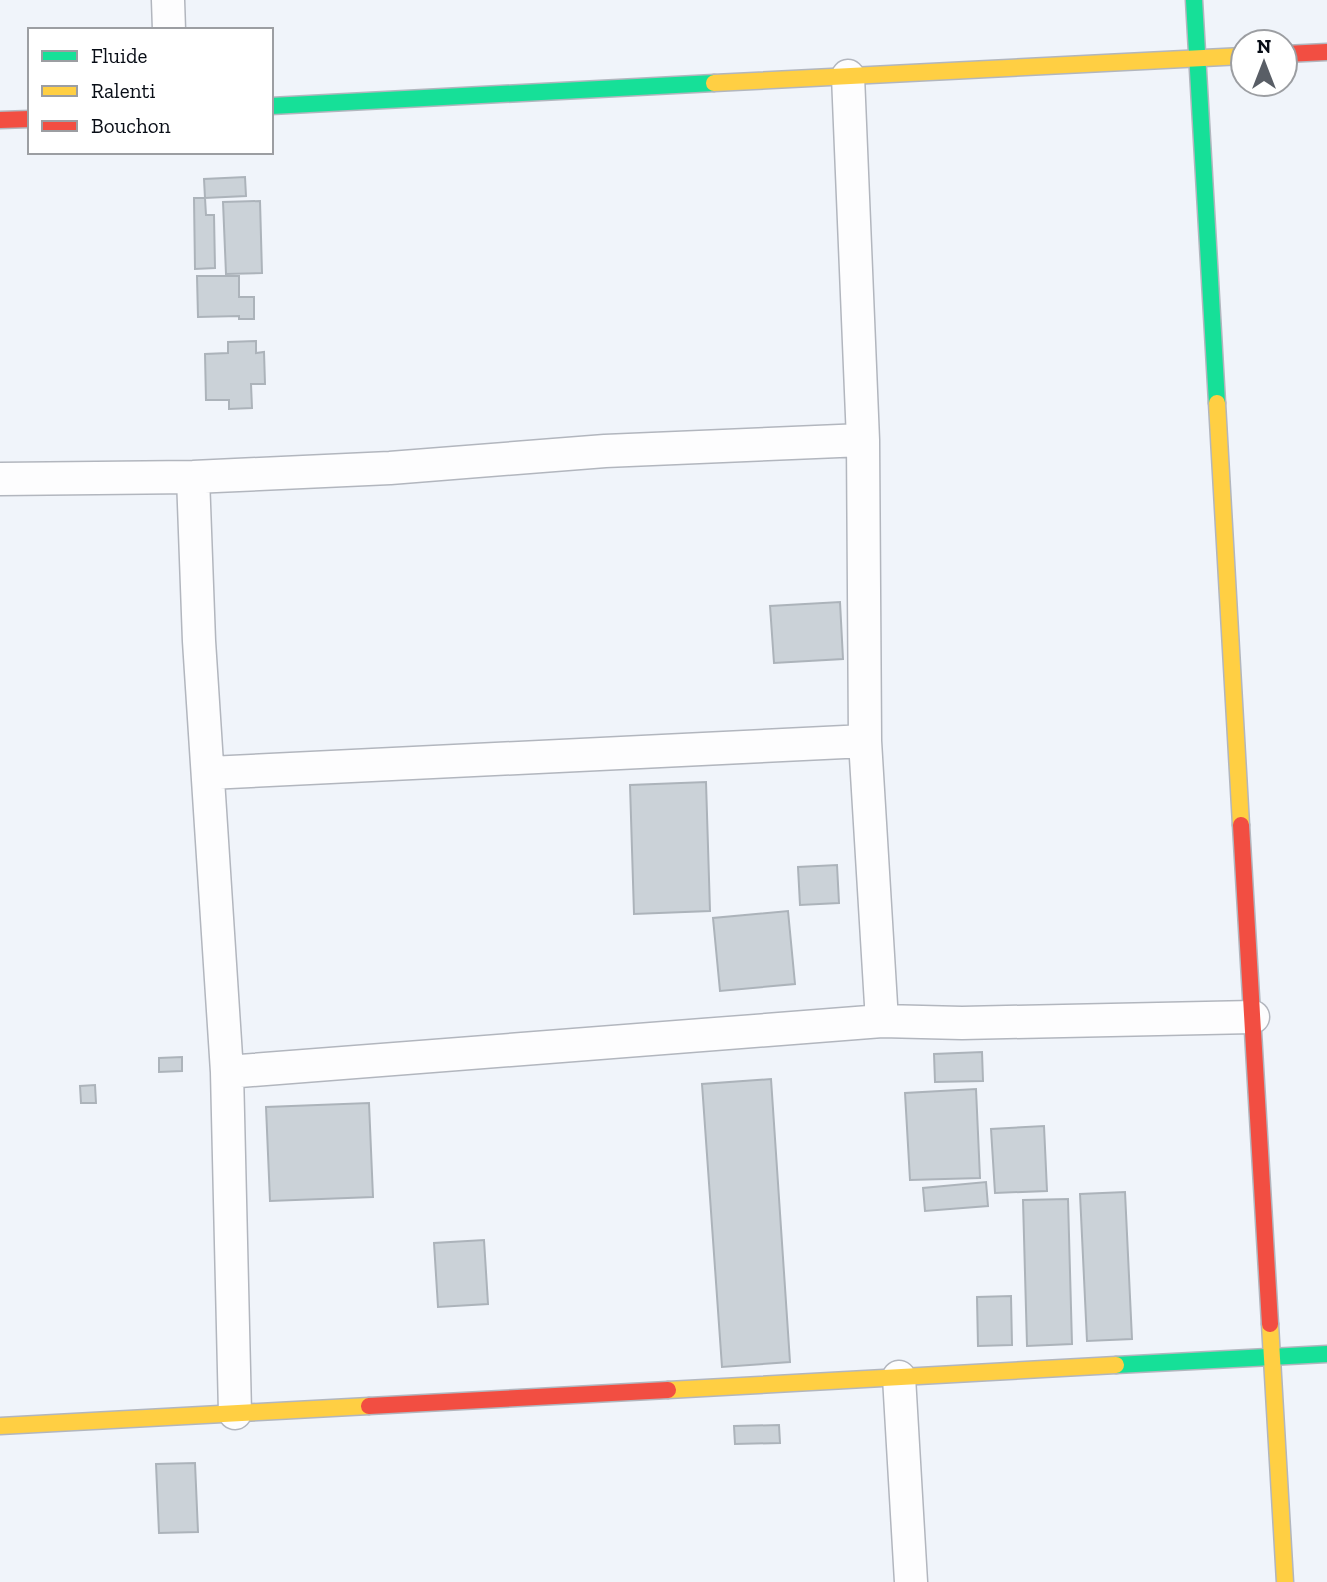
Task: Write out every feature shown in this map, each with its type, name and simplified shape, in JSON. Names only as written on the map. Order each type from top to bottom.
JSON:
[{"type":"street","points":[[168,0],[169,28]]},
{"type":"street","points":[[1194,0],[1285,1582]]},
{"type":"street","points":[[1299,53],[1327,52]]},
{"type":"street","points":[[273,106],[1229,57]]},
{"type":"street","points":[[848,76],[863,440],[865,741],[882,1021]]},
{"type":"street","points":[[0,120],[28,118]]},
{"type":"street","points":[[0,479],[192,477],[390,468],[605,451],[863,440]]},
{"type":"street","points":[[192,477],[199,641],[227,1072],[234,1413]]},
{"type":"street","points":[[209,773],[865,741]]},
{"type":"street","points":[[227,1072],[882,1021],[962,1023],[1253,1017]]},
{"type":"street","points":[[0,1426],[1327,1354]]},
{"type":"street","points":[[899,1377],[911,1582]]},
{"type":"building","points":[[245,177],[246,196],[205,198],[204,179]]},
{"type":"building","points":[[194,198],[205,198],[206,215],[214,215],[215,268],[195,269]]},
{"type":"building","points":[[260,201],[262,273],[226,274],[223,202]]},
{"type":"building","points":[[197,276],[239,276],[239,297],[254,297],[254,319],[239,319],[239,316],[198,317]]},
{"type":"building","points":[[256,341],[256,353],[264,352],[265,384],[251,384],[252,408],[229,409],[229,400],[206,400],[205,354],[228,353],[228,342]]},
{"type":"building","points":[[840,602],[843,659],[774,663],[770,606]]},
{"type":"building","points":[[706,782],[710,911],[634,914],[630,785]]},
{"type":"building","points":[[837,865],[839,903],[800,905],[798,867]]},
{"type":"building","points":[[788,911],[795,984],[720,991],[713,918]]},
{"type":"building","points":[[982,1052],[983,1081],[935,1082],[934,1054]]},
{"type":"building","points":[[182,1057],[182,1071],[159,1072],[159,1058]]},
{"type":"building","points":[[771,1079],[790,1362],[722,1367],[702,1084]]},
{"type":"building","points":[[95,1085],[96,1103],[81,1103],[80,1086]]},
{"type":"building","points":[[976,1089],[980,1178],[910,1180],[905,1093]]},
{"type":"building","points":[[369,1103],[373,1197],[270,1201],[266,1107]]},
{"type":"building","points":[[1044,1126],[1047,1191],[995,1193],[991,1129]]},
{"type":"building","points":[[986,1182],[988,1206],[925,1211],[923,1188]]},
{"type":"building","points":[[1125,1192],[1132,1339],[1087,1341],[1080,1194]]},
{"type":"building","points":[[1068,1199],[1072,1344],[1027,1346],[1023,1200]]},
{"type":"building","points":[[484,1240],[488,1304],[438,1307],[434,1243]]},
{"type":"building","points":[[1011,1296],[1012,1345],[978,1346],[977,1297]]},
{"type":"building","points":[[779,1425],[780,1443],[735,1444],[734,1426]]},
{"type":"building","points":[[195,1463],[198,1532],[159,1533],[156,1464]]},
{"type":"traffic: fast","points":[[1194,0],[1217,403]]},
{"type":"traffic: fast","points":[[273,106],[714,83]]},
{"type":"traffic: fast","points":[[1116,1365],[1327,1354]]},
{"type":"traffic: slow","points":[[714,83],[1229,57]]},
{"type":"traffic: slow","points":[[1217,403],[1241,825]]},
{"type":"traffic: slow","points":[[1270,1324],[1285,1582]]},
{"type":"traffic: slow","points":[[668,1390],[1116,1365]]},
{"type":"traffic: slow","points":[[0,1426],[369,1406]]},
{"type":"traffic: jam","points":[[1299,53],[1327,52]]},
{"type":"traffic: jam","points":[[0,120],[28,119]]},
{"type":"traffic: jam","points":[[1241,825],[1270,1324]]},
{"type":"traffic: jam","points":[[369,1406],[668,1390]]}]
